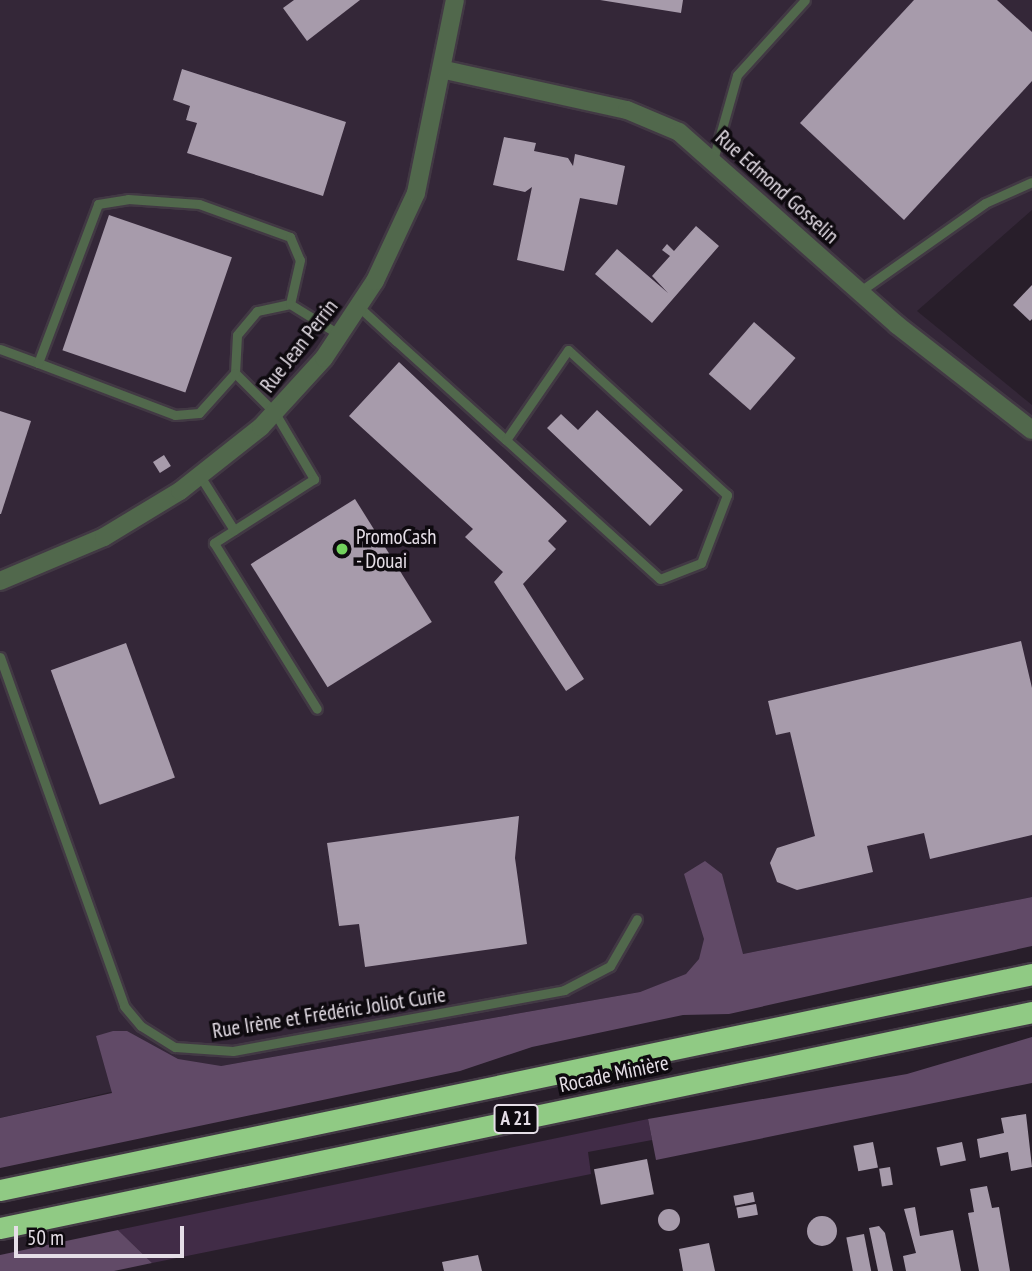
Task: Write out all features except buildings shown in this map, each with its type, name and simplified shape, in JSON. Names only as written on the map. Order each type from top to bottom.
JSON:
[{"type":"highway","name":"Rocade Minière","points":[[0,1190],[1032,974]]},
{"type":"highway","name":"Rocade Minière","points":[[0,1228],[1032,1012]]},
{"type":"street","name":"Rue Jean Perrin","points":[[0,581],[104,537],[200,475],[275,413],[340,335],[359,307],[416,193],[445,70],[456,0]]},
{"type":"street","name":"Rue Edmond Gosselin","points":[[445,70],[647,116],[713,160],[859,292],[1032,430]]},
{"type":"lane","points":[[713,160],[737,75],[805,0]]},
{"type":"lane","points":[[859,292],[985,203],[1032,182]]},
{"type":"lane","points":[[38,363],[98,204],[128,199],[199,204],[290,237],[300,260],[290,304]]},
{"type":"lane","points":[[0,349],[176,415],[199,413],[235,373],[237,335],[257,312],[290,304],[340,335]]},
{"type":"lane","points":[[359,307],[506,440],[660,579],[701,563],[727,495],[568,350],[506,440]]},
{"type":"lane","points":[[235,373],[275,413],[314,479],[214,543],[317,709]]},
{"type":"lane","points":[[200,475],[234,530]]},
{"type":"lane","name":"Rue Irène et Frédéric Joliot Curie","points":[[0,656],[124,1006],[141,1026],[175,1047],[233,1051],[564,990],[592,980],[621,956],[637,919]]},
{"type":"shaded area","points":[[0,0],[1032,0],[1032,210],[917,311],[1032,405],[1032,897],[743,954],[640,992],[221,1066],[0,1118]]},
{"type":"shaded area","points":[[705,861],[722,874],[743,954],[1032,897],[1032,946],[729,1014],[683,1015],[532,1047],[460,1071],[0,1168],[0,1118],[112,1093],[96,1036],[113,1031],[127,1031],[178,1059],[221,1066],[640,992],[686,974],[699,959],[704,939],[684,874]]},
{"type":"shaded area","points":[[1032,1037],[1032,1083],[656,1160],[648,1119],[907,1074]]},
{"type":"shaded area","points":[[648,1119],[652,1140],[588,1152],[591,1174],[152,1263],[118,1230]]},
{"type":"shaded area","points":[[118,1230],[152,1263],[114,1271],[0,1271],[0,1255]]},
{"type":"place","name":"PromoCash - Douai","points":[[342,549]]}]
